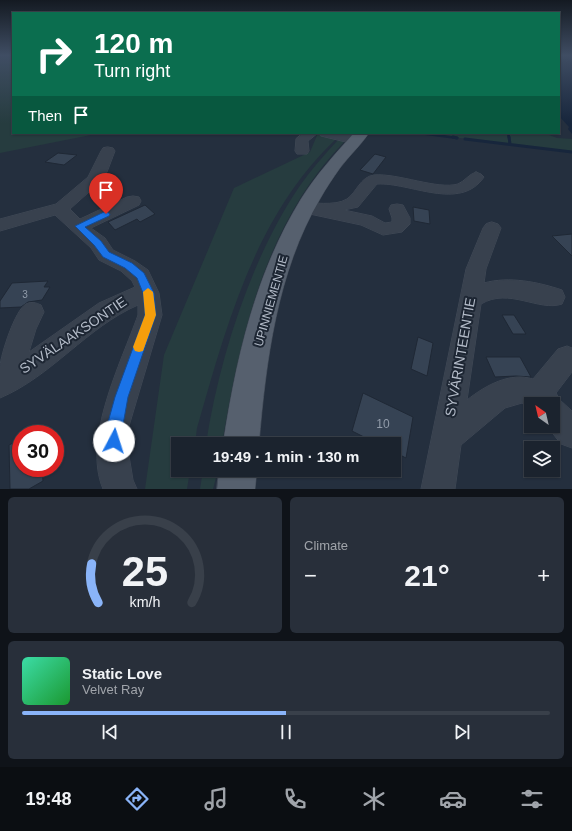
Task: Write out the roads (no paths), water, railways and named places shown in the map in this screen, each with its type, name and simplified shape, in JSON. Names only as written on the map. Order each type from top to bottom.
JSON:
[{"type":"main road","name":"UPINNIEMENTIE","points":[[241,437],[252,369],[264,316],[277,270],[312,209],[324,176],[358,137]]},
{"type":"main road","points":[[236,489],[237,477]]},
{"type":"street","points":[[302,151],[302,139],[310,134]]},
{"type":"street","points":[[333,134],[358,137]]},
{"type":"street","points":[[0,225],[40,212],[62,208],[68,200],[90,184],[98,175],[108,151]]},
{"type":"street","points":[[312,209],[352,203],[372,180],[387,179],[443,189],[463,188],[476,177]]},
{"type":"street","points":[[79,226],[133,202]]},
{"type":"street","points":[[62,208],[63,214],[98,243],[106,255],[128,266],[141,276],[148,293],[150,315],[122,397],[114,426],[113,456],[117,483],[120,489]]},
{"type":"street","points":[[312,209],[366,220],[383,228],[390,229],[396,228],[400,224],[397,209]]},
{"type":"street","name":"SYVÄRINTEENTIE","points":[[438,489],[476,269],[492,228]]},
{"type":"street","points":[[471,299],[488,291],[506,289],[554,297]]},
{"type":"street","name":"SYVÄLAAKSONTIE","points":[[6,380],[46,354],[114,304],[131,296],[148,293]]},
{"type":"street","points":[[6,380],[16,346],[24,326],[33,312]]},
{"type":"street","points":[[549,397],[567,358]]},
{"type":"street","points":[[446,438],[495,396],[522,389],[534,391],[540,397]]},
{"type":"street","points":[[560,419],[572,433]]},
{"type":"water","points":[[560,78],[572,78],[572,134],[568,129],[569,127],[560,117]]},
{"type":"waterway","points":[[427,134],[457,138],[453,137]]},
{"type":"waterway","points":[[508,134],[509,138]]},
{"type":"waterway","points":[[509,137],[510,144]]},
{"type":"waterway","points":[[465,139],[572,152]]}]
